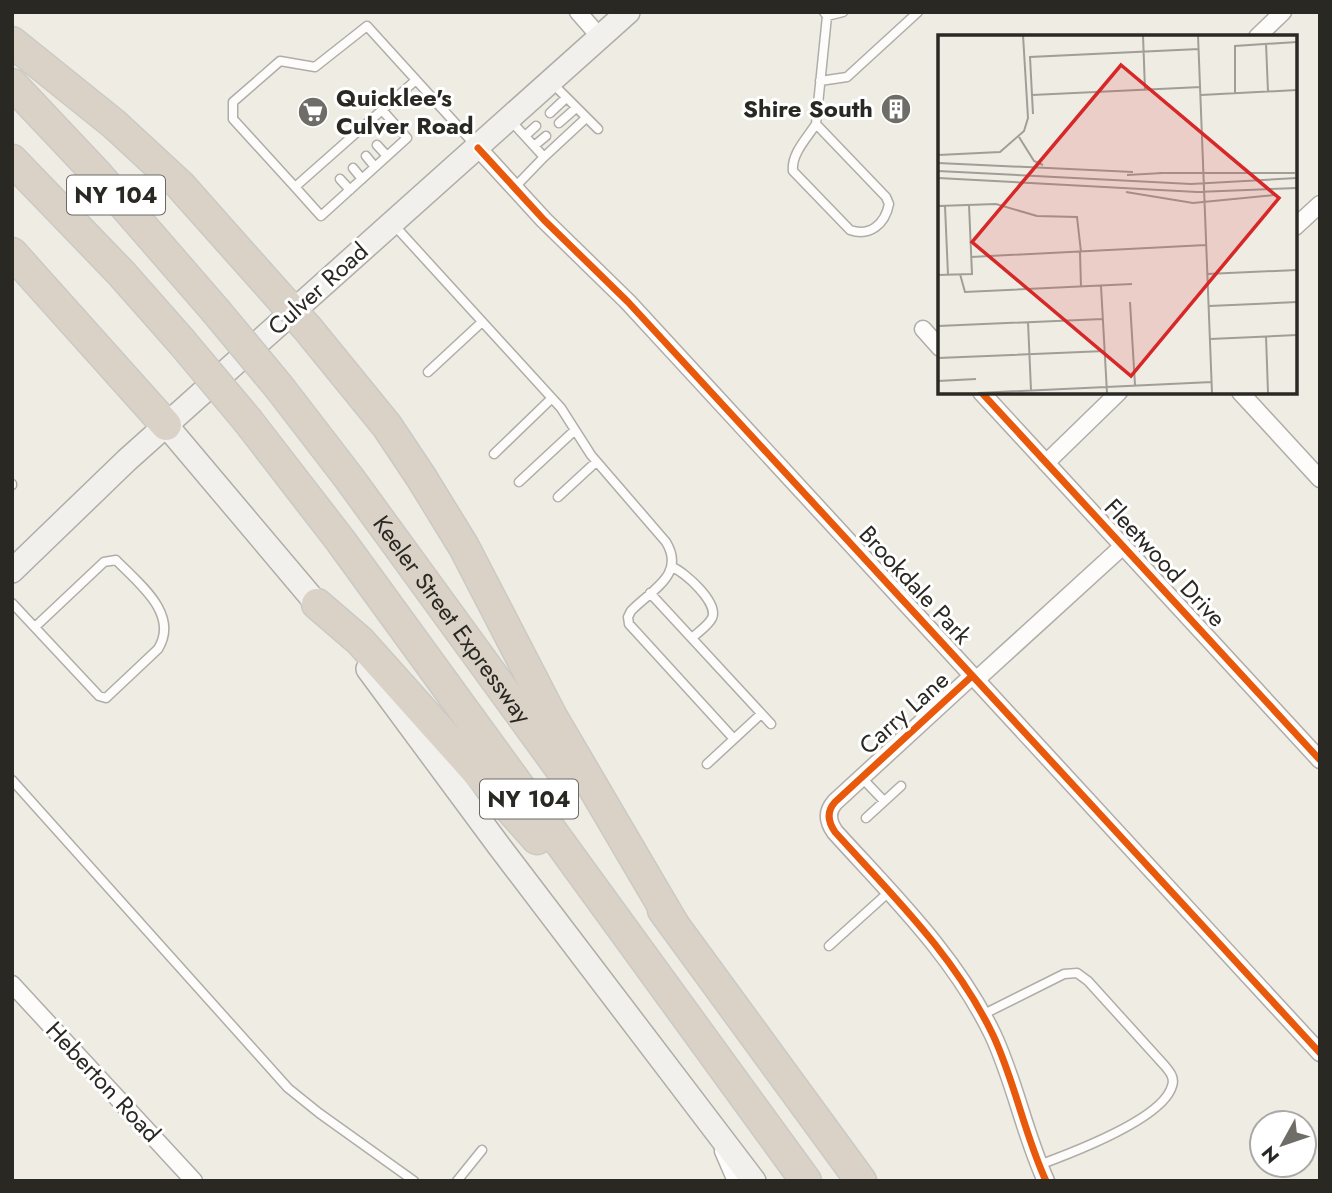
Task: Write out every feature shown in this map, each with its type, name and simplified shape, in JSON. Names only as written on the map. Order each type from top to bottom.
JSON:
[{"type":"highway","points":[[12,42],[114,124],[168,173],[293,312],[383,421],[431,493],[478,573],[552,717],[674,925]]},
{"type":"highway","name":"Keeler Street Expressway","points":[[12,84],[97,174],[279,387],[349,478],[861,1181]]},
{"type":"highway","name":"Keeler Street Expressway","points":[[12,160],[112,264],[248,421],[340,540],[806,1181]]},
{"type":"highway","points":[[12,253],[166,425]]},
{"type":"highway","points":[[317,604],[360,640],[519,818],[709,1048]]},
{"type":"main road","name":"Culver Road","points":[[12,570],[166,425],[392,223],[478,148],[517,128],[559,90],[600,37],[628,12]]},
{"type":"main road","points":[[166,425],[317,604],[754,1181]]},
{"type":"street","points":[[578,12],[600,37]]},
{"type":"street","points":[[1259,35],[1283,12]]},
{"type":"street","name":"Brookdale Park","points":[[478,148],[628,302],[1320,1053]]},
{"type":"street","points":[[1297,225],[1319,207]]},
{"type":"street","points":[[923,329],[938,346]]},
{"type":"street","name":"Fleetwood Drive","points":[[983,394],[1320,760]]},
{"type":"street","points":[[1046,463],[1117,394]]},
{"type":"street","points":[[1242,394],[1320,479]]},
{"type":"street","name":"Carry Lane","points":[[1046,1181],[1011,1080],[982,1015],[947,960],[890,891],[835,832],[828,814],[832,805],[861,777],[1123,547]]},
{"type":"street","name":"Heberton Road","points":[[14,991],[194,1181]]},
{"type":"street","points":[[712,1126],[736,1181]]},
{"type":"lane","points":[[816,124],[886,197],[889,204],[887,215],[871,231],[860,234],[850,230],[793,171],[792,162],[816,124],[826,14],[843,12]]},
{"type":"lane","points":[[820,81],[847,77],[918,12]]},
{"type":"lane","points":[[382,110],[407,138],[321,216],[233,119],[233,102],[280,61],[314,66],[367,26],[478,148]]},
{"type":"lane","points":[[295,187],[340,154],[365,131],[382,110],[416,80]]},
{"type":"lane","points":[[550,113],[559,90],[598,129]]},
{"type":"lane","points":[[559,123],[576,108]]},
{"type":"lane","points":[[515,187],[586,118]]},
{"type":"lane","points":[[517,128],[537,126]]},
{"type":"lane","points":[[517,128],[544,158]]},
{"type":"lane","points":[[534,146],[546,136]]},
{"type":"lane","points":[[377,145],[387,156]]},
{"type":"lane","points":[[366,156],[375,167]]},
{"type":"lane","points":[[353,168],[362,179]]},
{"type":"lane","points":[[340,179],[350,190]]},
{"type":"lane","points":[[392,223],[552,398],[596,462],[666,542],[673,556],[673,567],[669,575],[629,614],[628,621],[631,628],[734,739]]},
{"type":"lane","points":[[428,372],[482,322]]},
{"type":"lane","points":[[494,454],[552,398]]},
{"type":"lane","points":[[519,482],[575,430]]},
{"type":"lane","points":[[558,497],[596,462]]},
{"type":"lane","points":[[12,603],[99,696],[106,698],[158,649],[164,639],[164,620],[158,604],[116,560],[104,562],[35,627]]},
{"type":"lane","points":[[673,567],[687,577],[713,609],[711,619],[692,638]]},
{"type":"lane","points":[[650,593],[771,724]]},
{"type":"lane","points":[[707,764],[761,714]]},
{"type":"lane","points":[[861,777],[884,802]]},
{"type":"lane","points":[[13,782],[168,951],[288,1088],[414,1181]]},
{"type":"lane","points":[[866,818],[901,786]]},
{"type":"lane","points":[[829,946],[890,891]]},
{"type":"lane","points":[[982,1015],[1064,974],[1077,973],[1088,981],[1171,1074],[1171,1089],[1136,1121],[1097,1142],[1039,1165]]},
{"type":"lane","points":[[457,1181],[482,1150]]},
{"type":"cycle path","points":[[478,148],[544,220],[628,302],[1320,1053]]},
{"type":"cycle path","points":[[983,394],[1320,760]]},
{"type":"cycle path","points":[[972,676],[835,802],[829,817],[835,832],[922,928],[978,1006],[1001,1053],[1046,1181]]},
{"type":"place","name":"Shire South","points":[[896,109]]},
{"type":"place","name":"Quicklee's Culver Road","points":[[313,112]]}]
